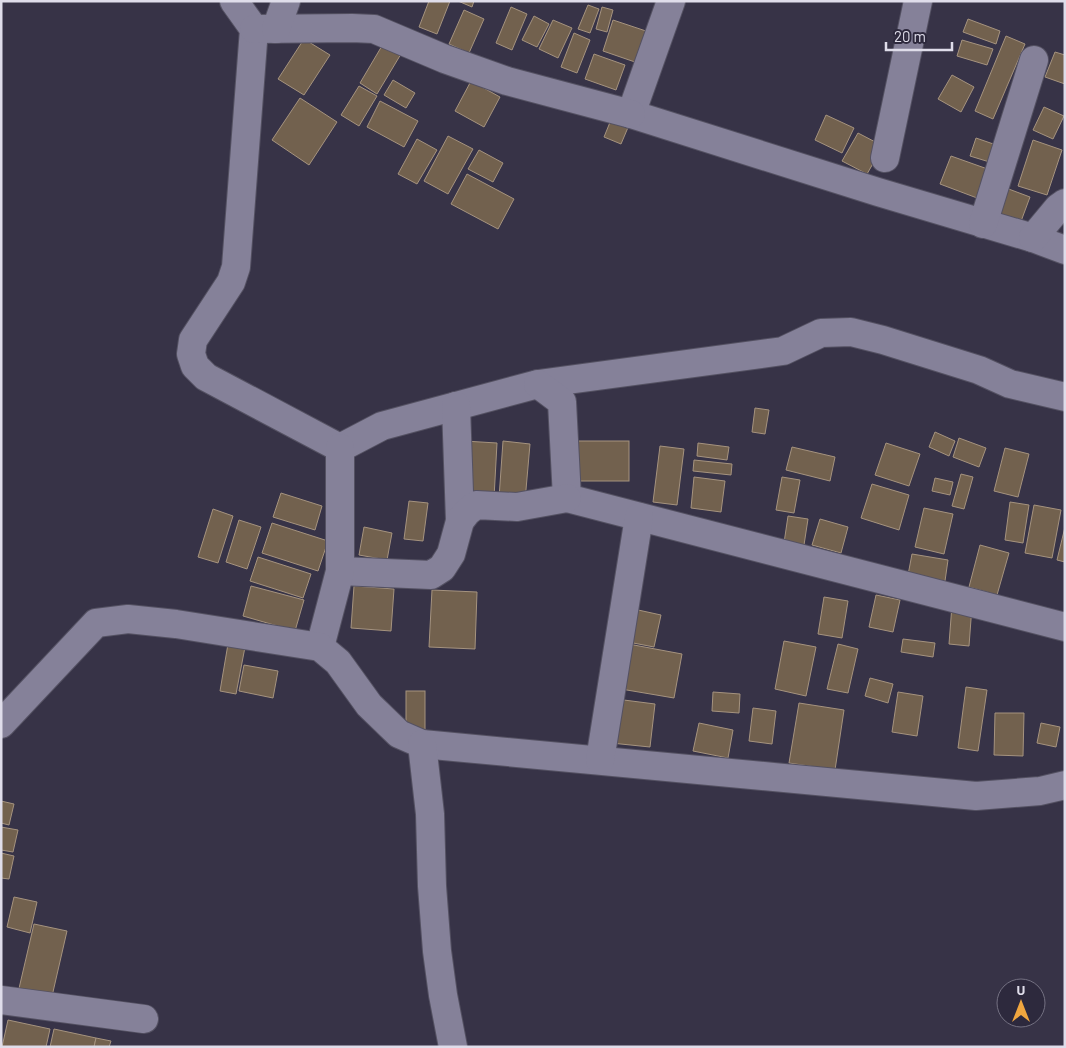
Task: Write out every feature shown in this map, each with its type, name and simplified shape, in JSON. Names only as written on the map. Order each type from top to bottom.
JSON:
[{"type":"street","points":[[234,1],[265,29],[374,29],[507,81],[631,114],[1033,238],[1065,250]]},
{"type":"street","points":[[286,1],[265,29],[236,267],[231,282],[193,340],[191,354],[195,366],[206,377],[340,448]]},
{"type":"street","points":[[631,114],[672,1]]},
{"type":"street","points":[[884,158],[918,1]]},
{"type":"street","points":[[983,224],[1034,60]]},
{"type":"street","points":[[1033,238],[1058,208],[1065,203]]},
{"type":"street","points":[[340,448],[382,426],[538,384],[783,351],[821,333],[851,332],[954,361],[1010,384],[1065,397]]},
{"type":"street","points":[[538,384],[562,402],[567,498]]},
{"type":"street","points":[[340,571],[431,575],[442,568],[451,554],[460,521],[456,406]]},
{"type":"street","points":[[320,647],[340,571],[340,448]]},
{"type":"street","points":[[460,521],[476,505],[517,507],[567,498],[1065,627]]},
{"type":"street","points":[[600,760],[639,517]]},
{"type":"street","points":[[1,724],[96,622],[128,619],[176,624],[320,647],[338,662],[369,705],[399,734],[422,744],[976,796],[1040,791],[1065,785]]},
{"type":"street","points":[[422,744],[430,814],[432,886],[437,951],[453,1047]]},
{"type":"street","points":[[1,1000],[144,1018]]},
{"type":"building","points":[[429,1],[450,1],[437,34],[419,27]]},
{"type":"building","points":[[458,1],[474,1],[472,7]]},
{"type":"building","points":[[588,5],[599,9],[590,33],[578,29]]},
{"type":"building","points":[[511,7],[527,14],[512,50],[496,43]]},
{"type":"building","points":[[602,7],[613,10],[607,32],[596,29]]},
{"type":"building","points":[[464,10],[484,19],[469,53],[449,44]]},
{"type":"building","points":[[534,16],[549,24],[537,47],[522,40]]},
{"type":"building","points":[[968,19],[1000,31],[996,44],[963,32]]},
{"type":"building","points":[[553,20],[572,28],[558,58],[539,49]]},
{"type":"building","points":[[613,20],[646,31],[635,62],[603,51]]},
{"type":"building","points":[[574,33],[590,40],[577,73],[561,67]]},
{"type":"building","points":[[1006,36],[1025,44],[993,119],[975,111]]},
{"type":"building","points":[[304,39],[330,55],[304,95],[278,79]]},
{"type":"building","points":[[386,39],[404,49],[377,94],[360,83]]},
{"type":"building","points":[[962,40],[993,49],[987,65],[957,56]]},
{"type":"building","points":[[1055,52],[1065,55],[1065,84],[1045,77]]},
{"type":"building","points":[[594,54],[625,65],[616,90],[585,79]]},
{"type":"building","points":[[952,75],[974,87],[961,112],[938,99]]},
{"type":"building","points":[[393,80],[415,93],[406,108],[384,95]]},
{"type":"building","points":[[471,81],[500,97],[484,127],[455,111]]},
{"type":"building","points":[[359,86],[377,96],[359,126],[341,115]]},
{"type":"building","points":[[300,98],[337,122],[309,165],[272,140]]},
{"type":"building","points":[[380,101],[418,121],[404,147],[367,127]]},
{"type":"building","points":[[1044,107],[1064,116],[1053,139],[1033,130]]},
{"type":"building","points":[[615,110],[632,118],[621,144],[604,137]]},
{"type":"building","points":[[826,115],[854,128],[842,153],[815,140]]},
{"type":"building","points":[[858,133],[883,146],[867,174],[842,161]]},
{"type":"building","points":[[448,136],[473,149],[448,194],[424,181]]},
{"type":"building","points":[[976,138],[1002,147],[996,164],[970,156]]},
{"type":"building","points":[[417,139],[437,150],[417,184],[398,174]]},
{"type":"building","points":[[1033,140],[1062,150],[1047,195],[1018,186]]},
{"type":"building","points":[[479,150],[503,163],[493,182],[468,169]]},
{"type":"building","points":[[951,156],[996,172],[985,201],[940,184]]},
{"type":"building","points":[[467,174],[514,199],[498,229],[451,204]]},
{"type":"building","points":[[1006,188],[1030,197],[1020,224],[996,214]]},
{"type":"building","points":[[755,408],[769,410],[765,434],[752,432]]},
{"type":"building","points":[[935,432],[955,441],[949,456],[929,447]]},
{"type":"building","points":[[959,438],[986,448],[979,467],[953,457]]},
{"type":"building","points":[[464,441],[497,443],[494,498],[461,496]]},
{"type":"building","points":[[503,441],[530,444],[525,501],[499,498]]},
{"type":"building","points":[[576,441],[629,441],[629,481],[576,481]]},
{"type":"building","points":[[698,443],[729,447],[727,460],[697,456]]},
{"type":"building","points":[[886,443],[920,454],[909,486],[875,475]]},
{"type":"building","points":[[660,446],[684,449],[677,505],[653,502]]},
{"type":"building","points":[[792,447],[835,457],[830,481],[786,470]]},
{"type":"building","points":[[1005,448],[1029,454],[1018,497],[994,491]]},
{"type":"building","points":[[694,460],[732,464],[731,475],[693,471]]},
{"type":"building","points":[[961,474],[973,477],[964,509],[952,506]]},
{"type":"building","points":[[694,477],[725,481],[721,512],[691,508]]},
{"type":"building","points":[[782,477],[800,480],[794,513],[776,510]]},
{"type":"building","points":[[935,478],[953,482],[950,495],[932,491]]},
{"type":"building","points":[[872,484],[909,495],[899,530],[861,518]]},
{"type":"building","points":[[281,493],[322,506],[315,530],[273,517]]},
{"type":"building","points":[[409,501],[428,503],[423,541],[404,539]]},
{"type":"building","points":[[1010,502],[1029,505],[1023,543],[1005,540]]},
{"type":"building","points":[[1034,505],[1061,510],[1052,558],[1025,553]]},
{"type":"building","points":[[924,508],[953,514],[944,554],[915,547]]},
{"type":"building","points":[[213,509],[233,516],[218,563],[198,557]]},
{"type":"building","points":[[788,516],[808,519],[804,545],[784,543]]},
{"type":"building","points":[[820,519],[848,527],[841,553],[812,545]]},
{"type":"building","points":[[239,520],[261,527],[247,569],[226,562]]},
{"type":"building","points":[[272,523],[328,541],[318,571],[262,553]]},
{"type":"building","points":[[364,527],[392,533],[387,560],[359,555]]},
{"type":"building","points":[[1065,527],[1065,562],[1057,560]]},
{"type":"building","points":[[980,545],[1009,553],[997,595],[969,587]]},
{"type":"building","points":[[912,554],[948,560],[945,581],[908,575]]},
{"type":"building","points":[[258,557],[311,574],[303,598],[250,581]]},
{"type":"building","points":[[251,586],[304,600],[295,631],[243,616]]},
{"type":"building","points":[[354,586],[394,589],[391,631],[351,628]]},
{"type":"building","points":[[432,590],[477,592],[475,649],[429,647]]},
{"type":"building","points":[[876,595],[900,600],[893,632],[869,627]]},
{"type":"building","points":[[824,597],[848,601],[842,638],[818,634]]},
{"type":"building","points":[[952,605],[972,606],[969,646],[949,644]]},
{"type":"building","points":[[629,608],[661,615],[654,647],[623,641]]},
{"type":"building","points":[[903,639],[935,643],[933,657],[901,652]]},
{"type":"building","points":[[784,641],[816,647],[806,696],[775,689]]},
{"type":"building","points":[[623,643],[682,654],[674,698],[615,688]]},
{"type":"building","points":[[228,644],[245,647],[236,694],[220,691]]},
{"type":"building","points":[[838,644],[858,649],[848,693],[827,689]]},
{"type":"building","points":[[244,665],[278,671],[273,698],[239,691]]},
{"type":"building","points":[[870,678],[893,684],[888,703],[865,696]]},
{"type":"building","points":[[966,687],[987,690],[978,751],[958,748]]},
{"type":"building","points":[[406,691],[425,691],[425,733],[406,733]]},
{"type":"building","points":[[713,692],[740,694],[739,713],[712,711]]},
{"type":"building","points":[[898,692],[923,696],[917,736],[892,732]]},
{"type":"building","points":[[616,699],[655,704],[650,747],[611,743]]},
{"type":"building","points":[[799,703],[844,710],[835,770],[789,763]]},
{"type":"building","points":[[753,708],[776,711],[772,744],[749,741]]},
{"type":"building","points":[[995,713],[1024,713],[1023,756],[994,755]]},
{"type":"building","points":[[699,723],[733,730],[728,758],[693,751]]},
{"type":"building","points":[[1041,723],[1060,727],[1056,747],[1037,743]]},
{"type":"building","points":[[1,801],[14,804],[9,825],[1,823]]},
{"type":"building","points":[[1,827],[18,830],[13,852],[1,850]]},
{"type":"building","points":[[1,853],[14,856],[9,879],[1,878]]},
{"type":"building","points":[[14,897],[37,902],[30,933],[7,927]]},
{"type":"building","points":[[34,924],[67,931],[50,1005],[17,997]]},
{"type":"building","points":[[8,1020],[50,1029],[46,1047],[2,1047]]},
{"type":"building","points":[[54,1029],[96,1038],[94,1047],[50,1047]]},
{"type":"building","points":[[96,1038],[111,1041],[109,1047],[94,1047]]}]
